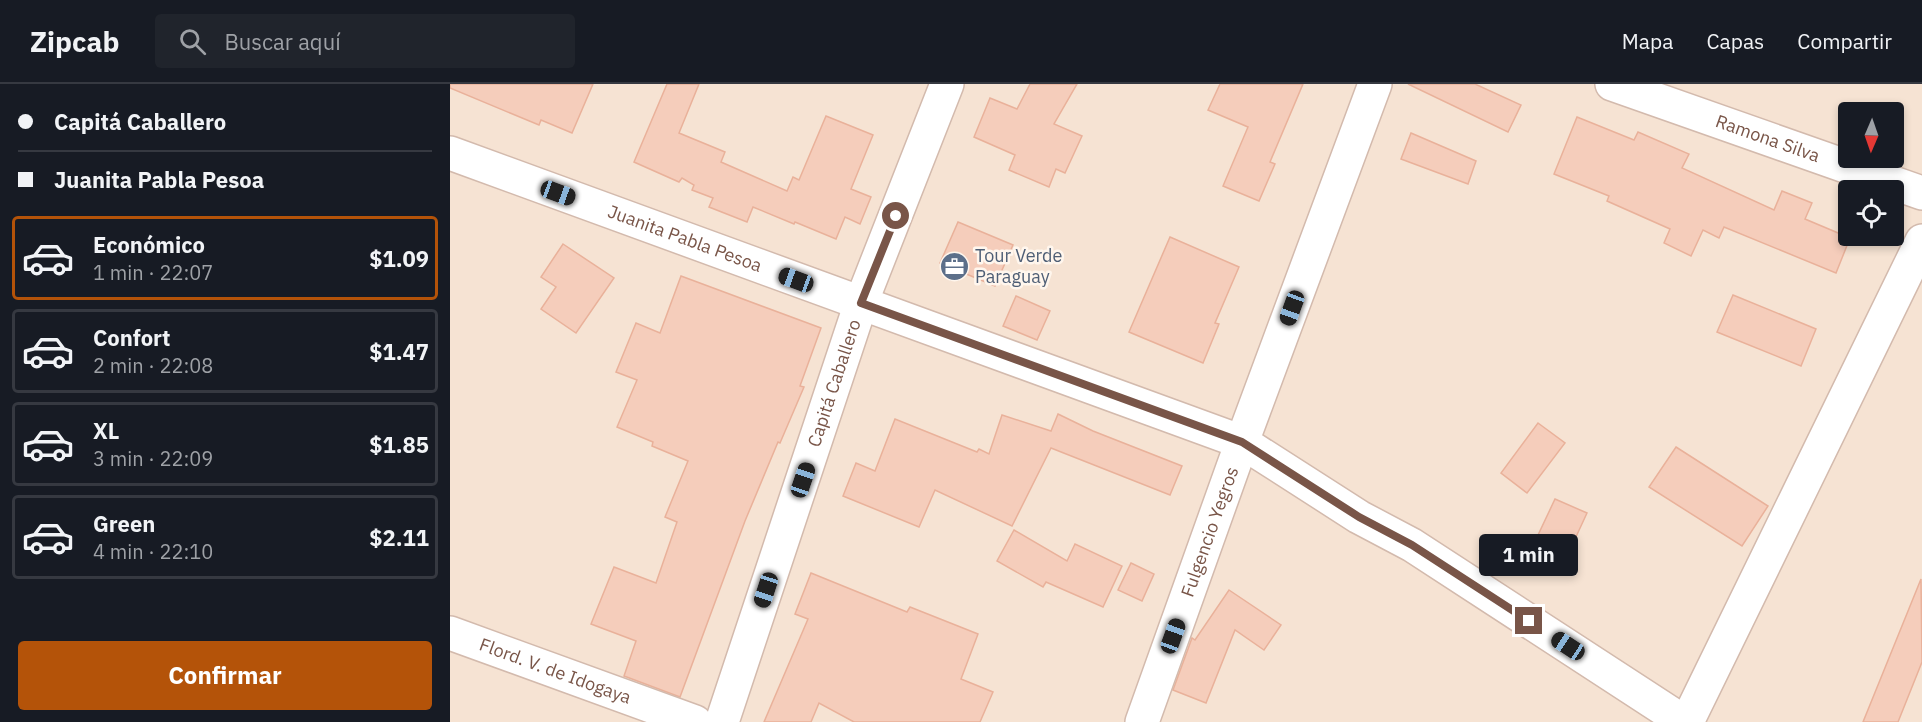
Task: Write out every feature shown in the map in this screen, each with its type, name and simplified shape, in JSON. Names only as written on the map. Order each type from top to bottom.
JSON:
[{"type":"street","name":"Capitá Caballero","points":[[722,722],[861,303],[947,84]]},
{"type":"street","name":"Fulgencio Yegros","points":[[1142,722],[1242,442],[1375,84]]},
{"type":"street","name":"Ramona Silva","points":[[1612,84],[1922,194]]},
{"type":"street","name":"Juanita Pabla Pesoa","points":[[450,153],[1242,442],[1359,517],[1412,545],[1685,722]]},
{"type":"street","points":[[1685,722],[1922,241]]},
{"type":"street","name":"Flord. V. de Idogaya","points":[[450,633],[695,722]]},
{"type":"shaded area","points":[[450,84],[1922,84],[1922,722],[450,722]]},
{"type":"building","points":[[450,84],[593,84],[572,133],[541,120],[539,125],[450,88]]},
{"type":"building","points":[[667,84],[699,84],[679,133],[725,152],[721,162],[787,191],[793,177],[799,180],[826,116],[873,135],[851,189],[871,197],[860,224],[845,217],[836,239],[753,207],[747,222],[709,207],[713,198],[692,190],[694,185],[682,178],[679,182],[634,162]]},
{"type":"building","points":[[1030,84],[1077,84],[1054,124],[1082,136],[1065,173],[1056,169],[1049,187],[1009,170],[1015,155],[974,137],[990,98],[1017,109]]},
{"type":"building","points":[[1220,84],[1303,84],[1270,162],[1275,164],[1259,201],[1223,186],[1248,127],[1208,110]]},
{"type":"building","points":[[1408,84],[1475,84],[1521,105],[1508,132]]},
{"type":"building","points":[[1577,117],[1634,140],[1638,132],[1689,154],[1682,168],[1774,210],[1782,191],[1812,203],[1805,219],[1838,233],[1838,246],[1847,246],[1836,273],[1724,227],[1719,238],[1703,230],[1691,256],[1664,243],[1670,229],[1607,201],[1609,196],[1554,174]]},
{"type":"building","points":[[1411,133],[1476,161],[1468,184],[1401,159]]},
{"type":"building","points":[[958,222],[1013,245],[995,286],[940,263]]},
{"type":"building","points":[[1170,237],[1239,267],[1215,323],[1219,324],[1203,363],[1129,332]]},
{"type":"building","points":[[563,244],[614,278],[576,333],[541,309],[556,287],[541,277]]},
{"type":"building","points":[[681,276],[821,328],[800,386],[804,387],[745,521],[680,697],[624,676],[636,641],[591,624],[614,567],[656,583],[677,522],[665,517],[688,461],[652,446],[653,442],[617,427],[637,380],[616,372],[636,323],[660,333]]},
{"type":"building","points":[[1733,295],[1816,329],[1801,366],[1717,332]]},
{"type":"building","points":[[1016,296],[1050,311],[1037,340],[1003,326]]},
{"type":"building","points":[[1058,414],[1093,431],[1182,466],[1170,495],[1051,448],[1012,526],[935,490],[919,527],[843,496],[856,463],[875,471],[895,419],[977,452],[979,449],[989,454],[1002,415],[1051,431]]},
{"type":"building","points":[[1538,423],[1565,443],[1527,493],[1501,473]]},
{"type":"building","points":[[1676,447],[1768,506],[1742,546],[1649,487]]},
{"type":"building","points":[[1555,499],[1587,513],[1563,565],[1531,550]]},
{"type":"building","points":[[1014,530],[1067,561],[1075,544],[1122,566],[1103,607],[1046,582],[1043,587],[997,561]]},
{"type":"building","points":[[1131,563],[1154,574],[1142,601],[1118,590]]},
{"type":"building","points":[[811,573],[907,612],[910,607],[978,634],[961,679],[993,692],[980,722],[854,722],[819,703],[811,722],[764,722],[808,619],[795,614]]},
{"type":"building","points":[[1921,579],[1922,662],[1898,722],[1863,722]]},
{"type":"building","points":[[1229,590],[1281,625],[1264,650],[1235,630],[1206,703],[1173,690],[1192,638],[1195,640]]},
{"type":"place","name":"Tour Verde Paraguay","points":[[954,266]]},
{"type":"route","points":[[896,216],[861,303],[1242,442],[1359,517],[1412,545],[1529,621]]}]
